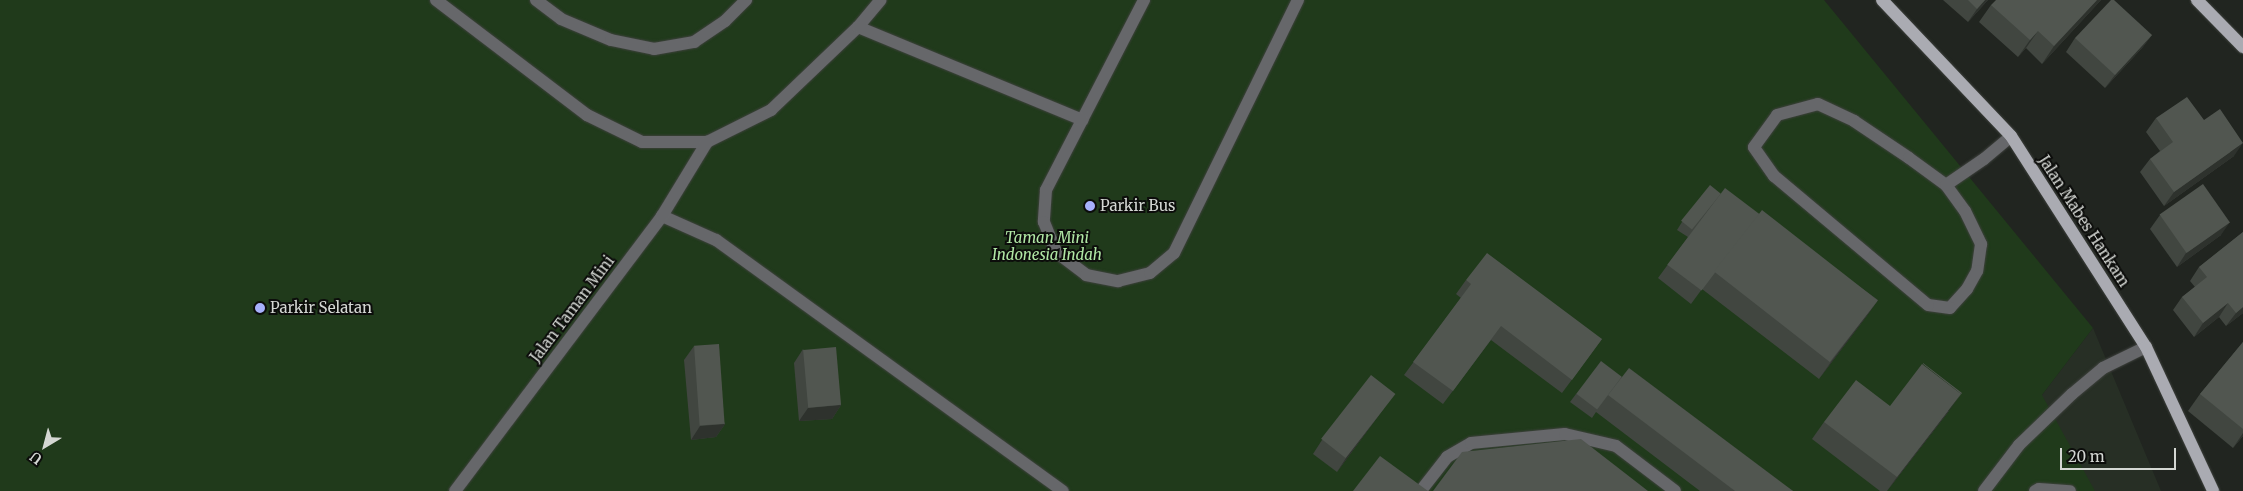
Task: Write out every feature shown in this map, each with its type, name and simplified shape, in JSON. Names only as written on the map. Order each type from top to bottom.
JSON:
[{"type":"main road","name":"Jalan Mabes Hankam","points":[[1882,0],[2011,136],[2146,347],[2213,491]]},
{"type":"main road","points":[[2196,0],[2243,47]]},
{"type":"lane","points":[[436,0],[587,115],[642,142],[707,142],[771,110],[858,27],[881,0]]},
{"type":"lane","points":[[536,0],[561,19],[610,40],[654,49],[694,42],[725,21],[746,0]]},
{"type":"lane","points":[[1144,0],[1046,190],[1044,222],[1056,252],[1086,275],[1118,281],[1150,273],[1174,253],[1298,0]]},
{"type":"lane","points":[[858,27],[1082,120]]},
{"type":"lane","points":[[1818,104],[1854,121],[1946,185],[1965,211],[1981,244],[1978,271],[1967,289],[1950,308],[1928,305],[1774,176],[1754,147],[1777,114],[1818,104]]},
{"type":"lane","points":[[1946,185],[1984,159],[2011,136]]},
{"type":"lane","name":"Jalan Taman Mini","points":[[455,491],[662,216],[707,142]]},
{"type":"lane","points":[[662,216],[716,240],[1063,491]]},
{"type":"lane","points":[[1984,491],[2019,444],[2072,394],[2103,368],[2146,347]]},
{"type":"lane","points":[[1423,488],[1447,457],[1471,443],[1564,434],[1616,446],[1675,491]]},
{"type":"lane","points":[[2035,491],[2039,488],[2070,491]]},
{"type":"shaded area","points":[[2093,328],[2161,491],[1968,491],[2042,395]]},
{"type":"green space","name":"Taman Mini Indonesia Indah","points":[[0,0],[1824,0],[2093,328],[2042,395],[2095,491],[0,491]]},
{"type":"building","points":[[1968,0],[1985,0],[1977,9]]},
{"type":"building","points":[[1996,0],[2097,0],[2054,46],[2038,31],[2030,40],[1991,5]]},
{"type":"building","points":[[2111,0],[2114,0],[2152,35],[2115,75],[2075,38]]},
{"type":"building","points":[[2187,97],[2204,120],[2220,109],[2243,143],[2174,192],[2150,159],[2173,142],[2156,118]]},
{"type":"building","points":[[2203,184],[2230,223],[2187,253],[2160,214]]},
{"type":"building","points":[[1710,185],[1721,194],[1692,230],[1681,221]]},
{"type":"building","points":[[1725,188],[1759,214],[1702,291],[1667,265]]},
{"type":"building","points":[[1762,210],[1878,301],[1830,362],[1714,271]]},
{"type":"building","points":[[2243,232],[2243,307],[2236,313],[2228,303],[2203,323],[2182,297],[2207,277],[2199,267]]},
{"type":"building","points":[[1487,253],[1602,339],[1572,380],[1501,326],[1453,391],[1413,362],[1471,284],[1466,280]]},
{"type":"building","points":[[2243,342],[2243,429],[2200,394]]},
{"type":"building","points":[[719,344],[725,424],[700,426],[694,346]]},
{"type":"building","points":[[836,347],[841,405],[808,408],[803,350]]},
{"type":"building","points":[[1601,361],[1622,377],[1597,409],[1576,394]]},
{"type":"building","points":[[1923,363],[1962,393],[1954,404],[1961,394]]},
{"type":"building","points":[[1922,364],[1961,394],[1897,477],[1824,422],[1856,380],[1890,406]]},
{"type":"building","points":[[1629,368],[1793,491],[1735,491],[1608,395]]},
{"type":"building","points":[[1371,375],[1395,394],[1346,458],[1321,439]]},
{"type":"building","points":[[1581,439],[1648,491],[1433,491],[1462,452]]},
{"type":"building","points":[[1380,456],[1428,491],[1353,491]]},
{"type":"place","name":"Parkir Bus","points":[[1090,206]]},
{"type":"place","name":"Parkir Selatan","points":[[260,308]]}]
